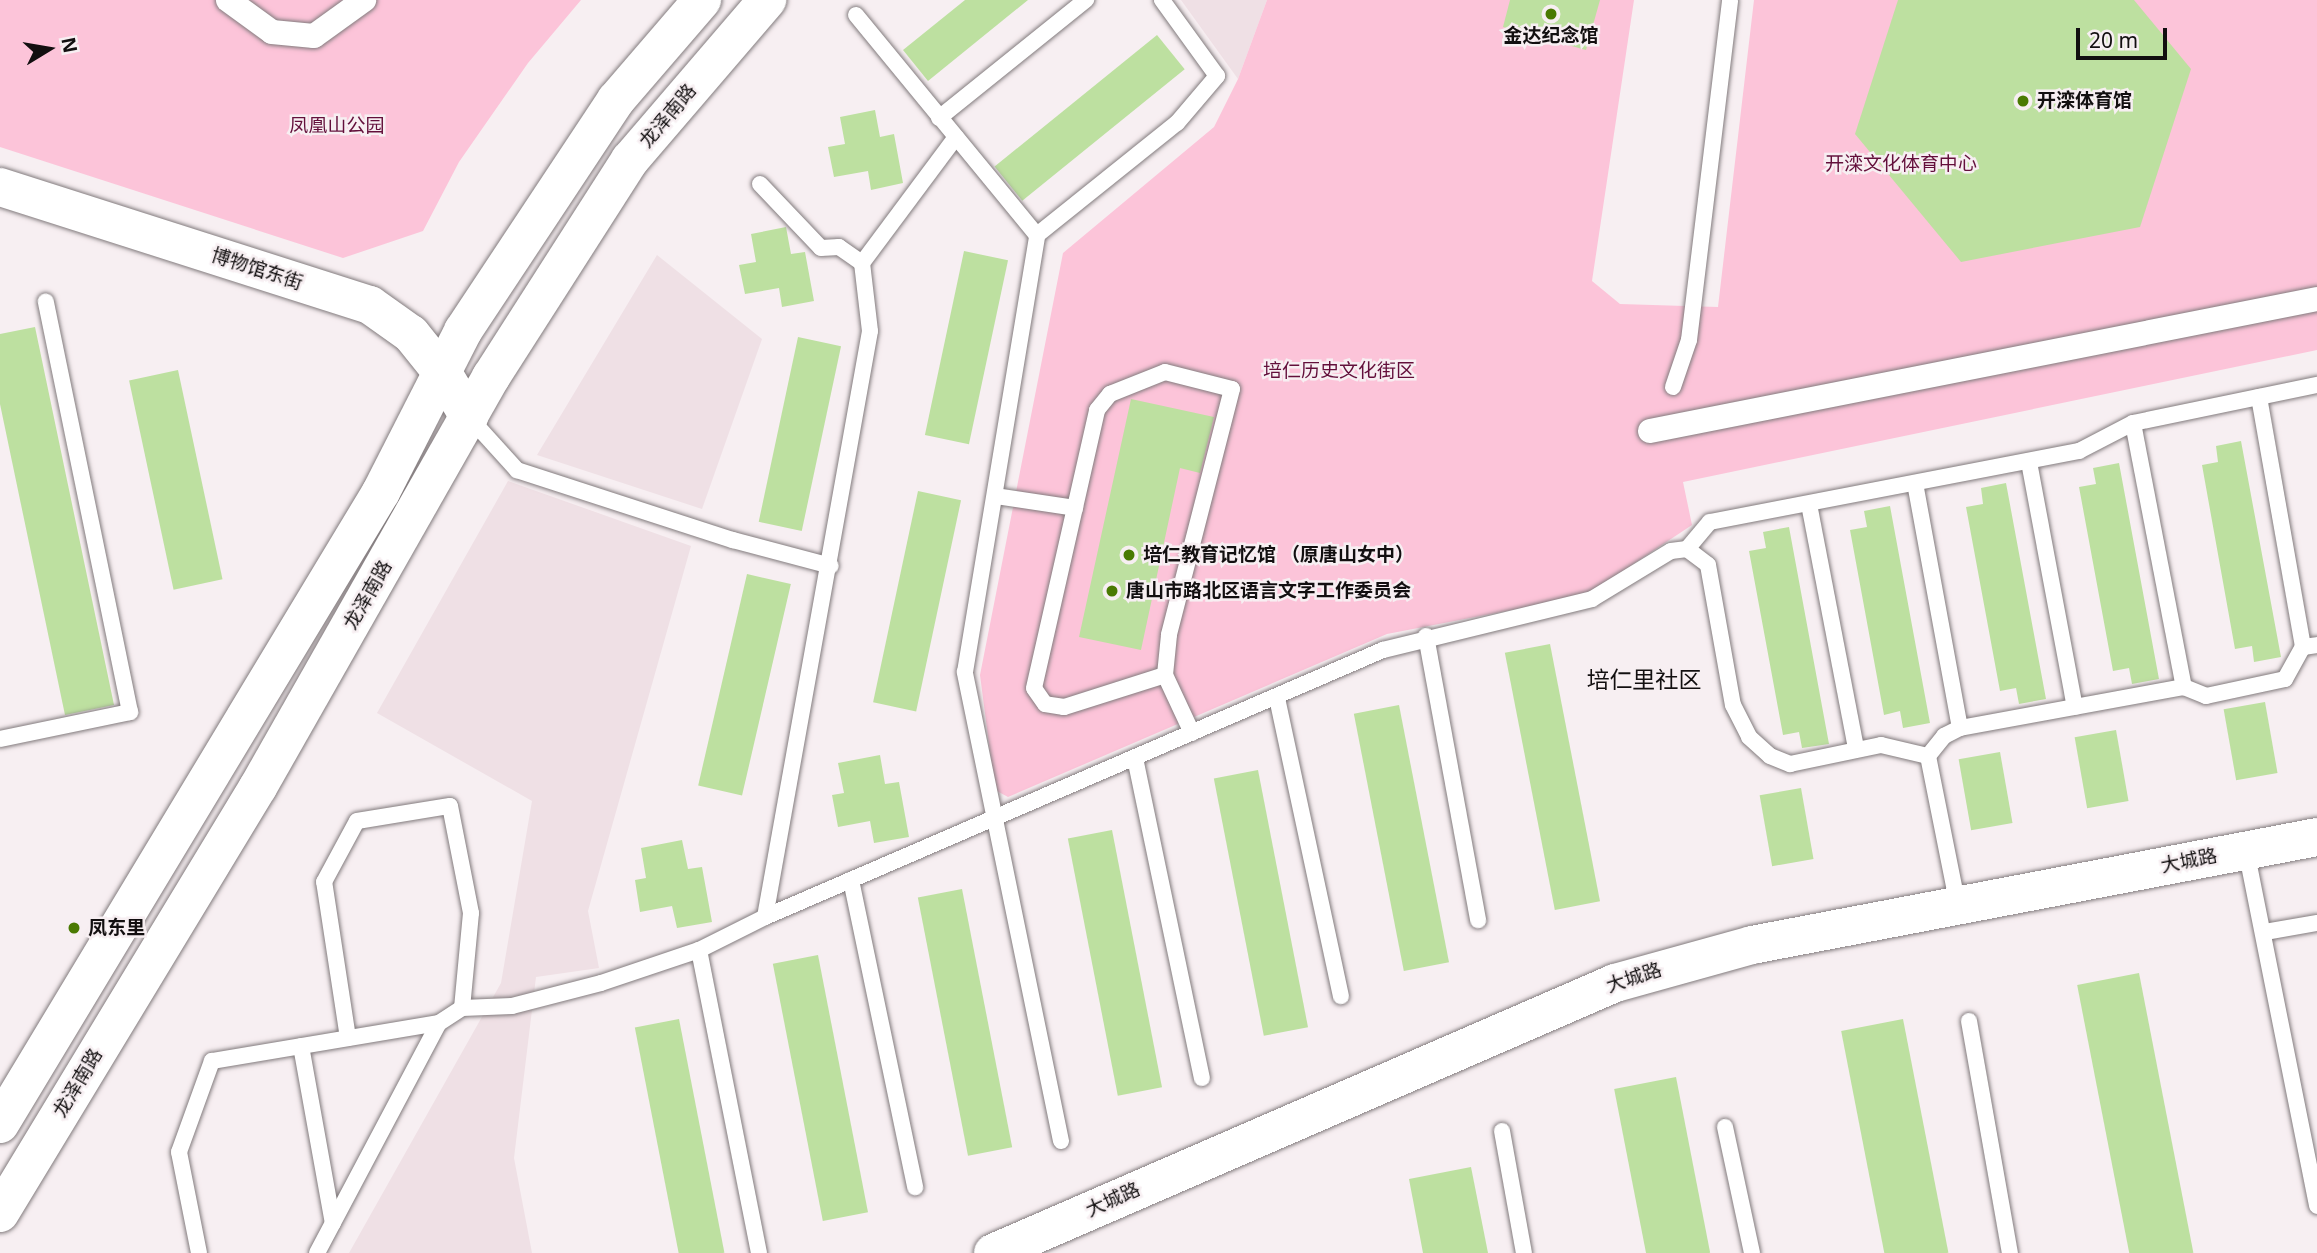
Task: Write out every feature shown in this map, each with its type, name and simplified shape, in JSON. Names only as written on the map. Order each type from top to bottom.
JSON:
[{"type":"main road","points":[[0,1124],[381,492],[444,375],[463,331],[617,100],[702,0]]},
{"type":"main road","name":"龙泽南路","points":[[0,1213],[258,787],[469,417],[630,160],[766,0]]},
{"type":"main road","name":"博物馆东街","points":[[0,187],[370,305],[411,334],[444,375],[469,417]]},
{"type":"main road","name":"大城路","points":[[993,1253],[1615,983],[1752,945],[2317,837]]},
{"type":"street","points":[[228,0],[272,33],[314,36],[364,0]]},
{"type":"street","points":[[1650,431],[2317,299]]},
{"type":"lane","points":[[939,118],[1086,0]]},
{"type":"lane","points":[[1061,1141],[992,819],[965,672],[1037,235],[1177,123],[1217,76],[1162,0]]},
{"type":"lane","points":[[1673,387],[1689,340],[1730,0]]},
{"type":"lane","points":[[856,15],[1037,235]]},
{"type":"lane","points":[[765,917],[831,566],[870,331],[862,263],[956,137]]},
{"type":"lane","points":[[760,184],[821,248],[839,247],[862,263]]},
{"type":"lane","points":[[0,739],[130,712],[46,302]]},
{"type":"lane","points":[[1165,675],[1064,706],[1045,704],[1034,688],[1097,410],[1110,394],[1165,372],[1232,389],[1169,635],[1165,675],[1192,733]]},
{"type":"lane","points":[[199,1253],[179,1152],[212,1061],[439,1023],[462,1008],[512,1006],[601,983],[699,950],[765,917],[1383,650],[1426,636],[1592,600],[1671,551],[1687,549],[1710,522],[2079,451],[2133,423],[2317,385]]},
{"type":"lane","points":[[1958,906],[1928,756],[1944,736],[1961,728],[2184,687],[2206,696],[2285,679],[2310,646],[2259,397]]},
{"type":"lane","points":[[469,417],[517,470],[733,540],[831,566]]},
{"type":"lane","points":[[2133,423],[2184,687]]},
{"type":"lane","points":[[2029,462],[2075,707]]},
{"type":"lane","points":[[1916,483],[1961,728]]},
{"type":"lane","points":[[996,496],[1075,508]]},
{"type":"lane","points":[[1809,504],[1856,749]]},
{"type":"lane","points":[[1687,549],[1708,565],[1733,705],[1749,737],[1770,756],[1790,764],[1856,749],[1902,746],[1928,756]]},
{"type":"lane","points":[[1426,636],[1478,919]]},
{"type":"lane","points":[[1277,698],[1341,996]]},
{"type":"lane","points":[[1135,758],[1202,1077]]},
{"type":"lane","points":[[348,1038],[324,882],[357,821],[450,806],[471,913],[462,1008]]},
{"type":"lane","points":[[2246,850],[2265,932],[2317,1206]]},
{"type":"lane","points":[[851,880],[915,1187]]},
{"type":"lane","points":[[2265,932],[2317,923]]},
{"type":"lane","points":[[699,950],[759,1253]]},
{"type":"lane","points":[[1969,1021],[2010,1253]]},
{"type":"lane","points":[[317,1253],[439,1023]]},
{"type":"lane","points":[[301,1046],[333,1223]]},
{"type":"lane","points":[[1725,1127],[1752,1253]]},
{"type":"lane","points":[[1502,1131],[1524,1253]]},
{"type":"shaded area","points":[[1181,0],[1267,0],[1238,79]]},
{"type":"shaded area","points":[[657,255],[762,339],[702,509],[537,455]]},
{"type":"shaded area","points":[[508,481],[691,546],[588,911],[599,968],[536,977],[514,1158],[532,1253],[349,1253],[501,983],[532,801],[377,713]]},
{"type":"green space","name":"凤凰山公园","points":[[0,0],[581,0],[528,63],[459,162],[423,231],[343,258],[0,147]]},
{"type":"green space","name":"培仁历史文化街区","points":[[1267,0],[1634,0],[1592,281],[1620,304],[1718,307],[1754,0],[2317,0],[2317,350],[1683,482],[1692,525],[1585,596],[1387,634],[1008,797],[995,790],[980,675],[1063,253],[1214,127],[1238,79]]},
{"type":"building","points":[[965,0],[1028,0],[928,81],[903,50]]},
{"type":"building","name":"金达纪念馆","points":[[1510,0],[1600,0],[1586,50],[1503,27]]},
{"type":"building","name":"开滦体育馆","points":[[1898,0],[2134,0],[2191,69],[2140,227],[1961,262],[1855,134]]},
{"type":"building","points":[[1157,35],[1185,69],[1022,201],[995,167]]},
{"type":"building","points":[[875,110],[880,137],[894,134],[903,183],[871,190],[868,171],[834,177],[828,147],[845,144],[840,117]]},
{"type":"building","points":[[786,227],[791,254],[805,252],[814,301],[782,307],[779,288],[745,294],[739,265],[756,262],[751,234]]},
{"type":"building","points":[[964,251],[1008,260],[969,444],[925,435]]},
{"type":"building","points":[[35,327],[114,705],[65,715],[0,404],[0,334]]},
{"type":"building","points":[[798,337],[841,346],[802,531],[759,522]]},
{"type":"building","points":[[178,370],[222,579],[174,590],[129,380]]},
{"type":"building","name":"培仁教育记忆馆 （原唐山女中）","points":[[1131,399],[1214,417],[1200,473],[1180,468],[1141,650],[1079,637]]},
{"type":"building","points":[[2241,441],[2281,657],[2254,662],[2252,646],[2235,649],[2202,465],[2218,462],[2216,446]]},
{"type":"building","points":[[2119,463],[2159,679],[2132,684],[2129,668],[2113,671],[2079,487],[2096,484],[2093,468]]},
{"type":"building","points":[[2006,483],[2046,699],[2019,704],[2016,688],[2000,691],[1966,507],[1983,504],[1981,488]]},
{"type":"building","points":[[918,491],[961,500],[916,711],[873,702]]},
{"type":"building","points":[[1890,506],[1930,723],[1903,728],[1900,711],[1884,715],[1850,530],[1867,527],[1864,511]]},
{"type":"building","points":[[1789,527],[1829,744],[1802,748],[1799,732],[1783,735],[1749,551],[1766,548],[1763,532]]},
{"type":"building","points":[[747,574],[791,584],[742,796],[698,785]]},
{"type":"building","points":[[1550,644],[1600,901],[1555,910],[1505,653]]},
{"type":"building","points":[[2265,702],[2278,773],[2236,780],[2224,709]]},
{"type":"building","points":[[1399,705],[1449,962],[1404,971],[1354,714]]},
{"type":"building","points":[[2116,730],[2129,801],[2087,808],[2075,737]]},
{"type":"building","points":[[2000,752],[2013,823],[1971,830],[1959,759]]},
{"type":"building","points":[[880,755],[885,784],[899,782],[909,837],[874,843],[870,821],[838,827],[832,795],[844,793],[838,763]]},
{"type":"building","points":[[1258,770],[1308,1027],[1264,1036],[1214,779]]},
{"type":"building","points":[[1801,788],[1814,859],[1772,866],[1760,795]]},
{"type":"building","points":[[1112,830],[1162,1087],[1118,1096],[1068,839]]},
{"type":"building","points":[[682,840],[688,869],[702,867],[712,922],[677,928],[672,906],[640,912],[635,880],[646,878],[641,848]]},
{"type":"building","points":[[962,889],[1012,1147],[968,1156],[918,898]]},
{"type":"building","points":[[818,955],[868,1212],[823,1221],[773,964]]},
{"type":"building","points":[[2139,973],[2193,1253],[2129,1253],[2077,985]]},
{"type":"building","points":[[679,1019],[724,1253],[679,1253],[635,1028]]},
{"type":"building","points":[[1903,1019],[1948,1253],[1884,1253],[1841,1031]]},
{"type":"building","points":[[1676,1077],[1710,1253],[1646,1253],[1614,1089]]},
{"type":"building","points":[[1471,1167],[1488,1253],[1423,1253],[1409,1179]]},
{"type":"place","name":"金达纪念馆","points":[[1551,14]]},
{"type":"place","name":"开滦体育馆","points":[[2023,101]]},
{"type":"place","name":"培仁教育记忆馆 （原唐山女中）","points":[[1129,555]]},
{"type":"place","name":"唐山市路北区语言文字工作委员会","points":[[1112,591]]},
{"type":"place","name":"凤东里","points":[[74,928]]},
{"type":"district","name":"培仁里社区","points":[[1644,679]]},
{"type":"park label","name":"开滦文化体育中心","points":[[1901,164]]}]
